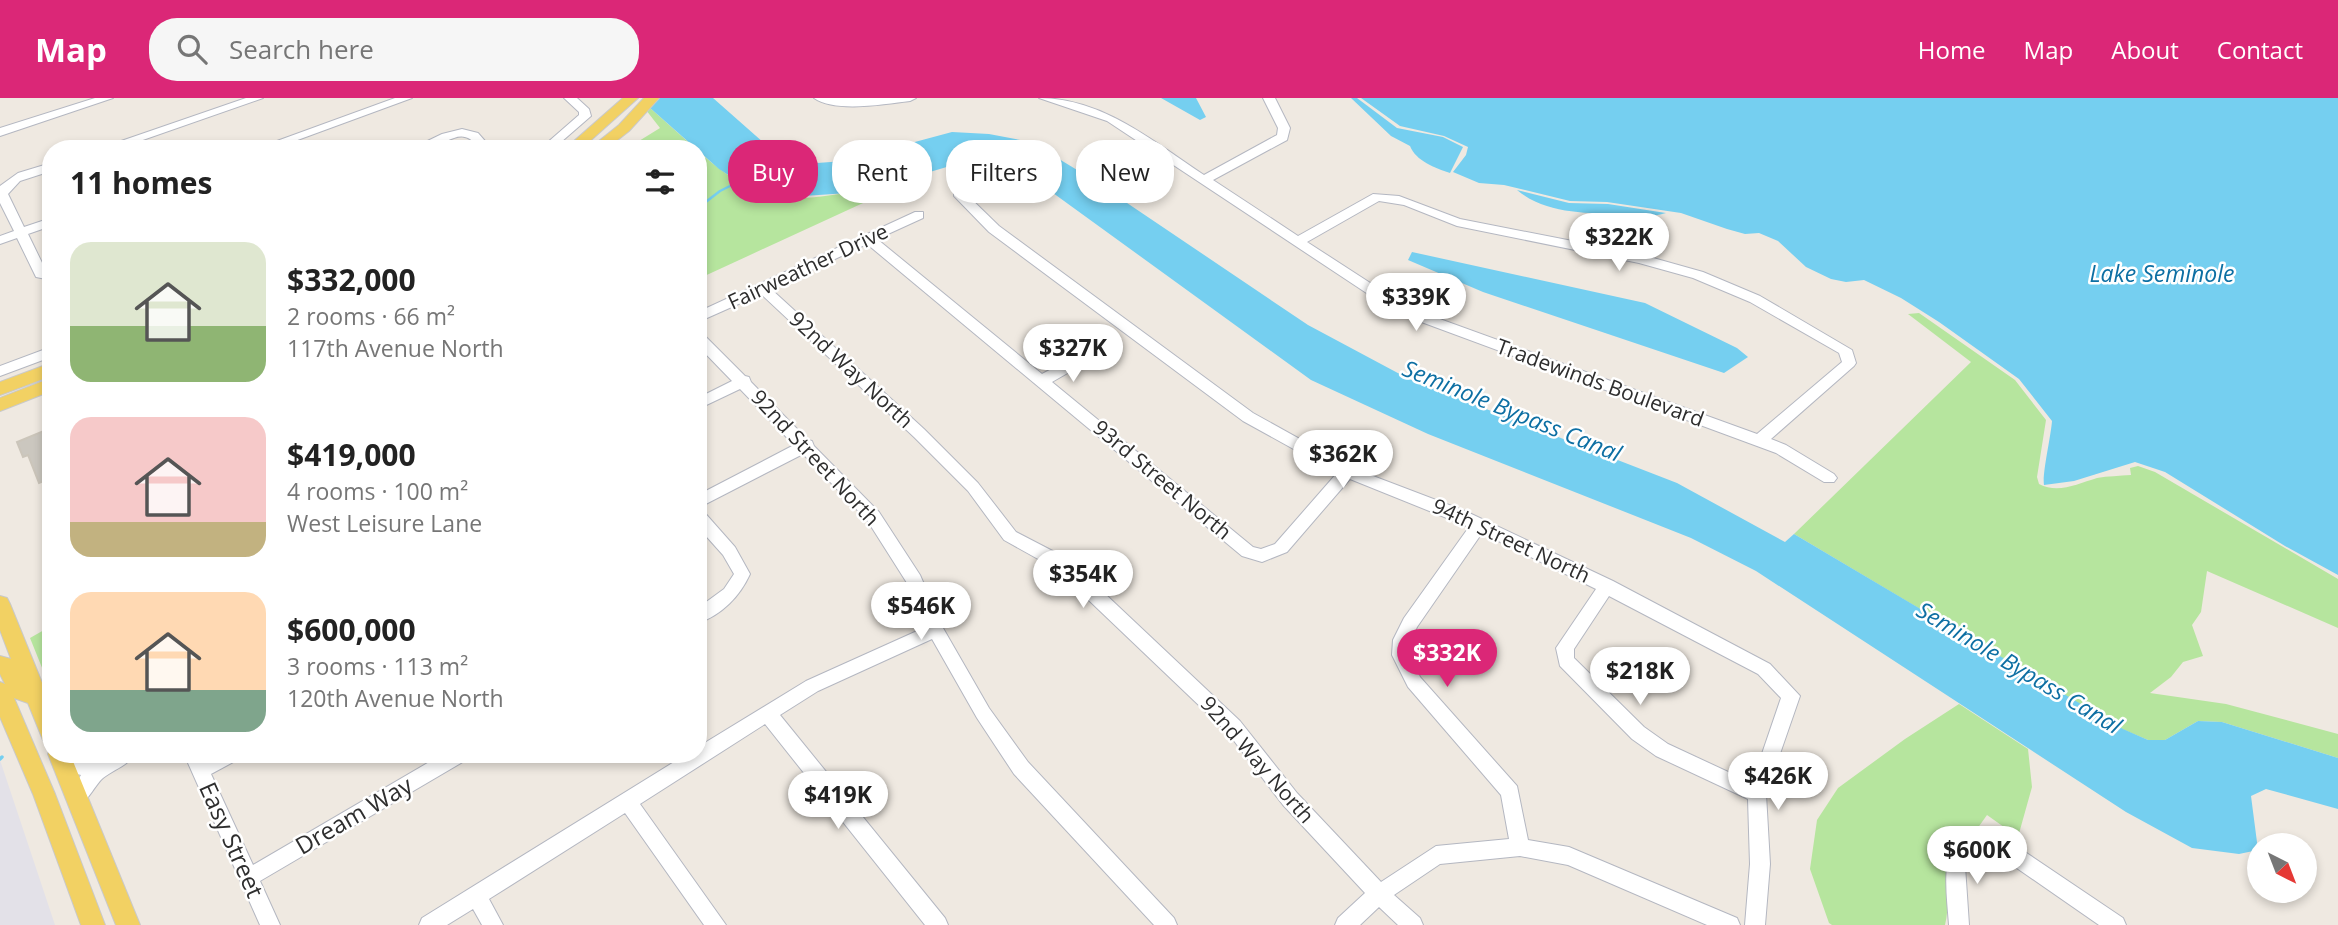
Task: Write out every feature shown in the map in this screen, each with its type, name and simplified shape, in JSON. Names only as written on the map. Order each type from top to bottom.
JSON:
[{"type":"main road","points":[[582,140],[631,98]]},
{"type":"main road","points":[[608,140],[624,128],[651,100]]},
{"type":"main road","points":[[0,388],[42,372]]},
{"type":"main road","points":[[0,405],[42,388]]},
{"type":"main road","points":[[0,604],[42,711]]},
{"type":"main road","points":[[0,665],[8,667],[19,691],[36,696]]},
{"type":"main road","points":[[0,691],[44,794],[93,925]]},
{"type":"main road","points":[[44,794],[67,774],[128,925]]},
{"type":"street","points":[[0,132],[107,98]]},
{"type":"street","points":[[131,140],[257,98]]},
{"type":"street","points":[[287,140],[406,98]]},
{"type":"street","points":[[558,140],[581,123],[585,116],[584,111],[570,98]]},
{"type":"street","points":[[820,98],[855,103],[910,98]]},
{"type":"street","name":"Tradewinds Boulevard","points":[[1045,98],[1093,111],[1111,119],[1373,291],[1421,317],[1782,449],[1829,478]]},
{"type":"street","points":[[1206,179],[1283,137],[1284,128],[1269,98]]},
{"type":"street","points":[[442,140],[469,133],[478,140]]},
{"type":"street","points":[[42,170],[13,180],[4,187],[2,194],[42,274]]},
{"type":"street","points":[[1299,241],[1377,197],[1391,197],[1404,199],[1439,217],[1458,222],[1641,260],[1719,283],[1845,350],[1849,356],[1849,363],[1759,441]]},
{"type":"street","name":"94th Street North","points":[[968,203],[1003,236],[1248,417],[1347,472],[1479,525],[1607,586],[1764,669],[1791,696],[1758,794]]},
{"type":"street","name":"Fairweather Drive","points":[[707,314],[919,215]]},
{"type":"street","points":[[0,240],[42,225]]},
{"type":"street","name":"93rd Street North","points":[[869,239],[1248,552],[1262,556],[1281,548],[1347,472]]},
{"type":"street","name":"92nd Way North","points":[[761,287],[919,433],[973,487],[1010,536],[1062,564],[1234,727],[1290,799],[1379,894],[1413,925]]},
{"type":"street","name":"92nd Street North","points":[[707,346],[807,445],[873,516],[914,580],[936,630],[983,713],[1021,768],[1167,925]]},
{"type":"street","points":[[0,372],[42,356]]},
{"type":"street","points":[[1042,381],[1087,356]]},
{"type":"street","points":[[707,400],[744,381]]},
{"type":"street","points":[[707,497],[807,445]]},
{"type":"street","points":[[1479,525],[1410,623],[1402,640],[1401,655],[1414,682],[1510,792],[1520,847]]},
{"type":"street","points":[[707,526],[740,566],[742,574],[737,587],[707,611]]},
{"type":"street","points":[[1607,586],[1565,648],[1566,661],[1638,733],[1662,750],[1758,794],[1760,864],[1755,925]]},
{"type":"street","points":[[707,751],[844,670],[936,630]]},
{"type":"street","points":[[768,713],[938,925]]},
{"type":"street","points":[[67,774],[85,783],[109,763]]},
{"type":"street","name":"Easy Street","points":[[196,763],[270,925]]},
{"type":"street","name":"Dream Way","points":[[248,877],[444,763]]},
{"type":"street","points":[[429,925],[688,763]]},
{"type":"street","points":[[67,774],[84,768],[100,768]]},
{"type":"street","points":[[627,801],[716,925]]},
{"type":"street","points":[[1959,925],[1955,866],[1961,847],[1981,837],[2015,856],[2116,925]]},
{"type":"street","points":[[1345,925],[1379,894],[1436,855],[1520,847],[1569,856],[1730,925]]},
{"type":"street","points":[[476,896],[493,925]]},
{"type":"shaded area","points":[[0,760],[55,925],[0,925]]},
{"type":"green space","points":[[649,107],[686,140],[641,140],[660,128],[646,110]]},
{"type":"green space","points":[[707,159],[728,175],[728,203],[818,203],[818,196],[832,195],[832,203],[863,203],[707,275]]},
{"type":"green space","points":[[1919,313],[2015,380],[2046,420],[2037,477],[2039,484],[2053,488],[2068,487],[2097,478],[2131,475],[2130,468],[2138,466],[2155,472],[2338,579],[2338,628],[2207,571],[2201,612],[2192,625],[2203,656],[2183,662],[2171,677],[2150,693],[2226,704],[2338,734],[2338,758],[2222,722],[2198,721],[2165,740],[2148,740],[2122,729],[1794,534],[1971,362],[1908,314]]},
{"type":"green space","points":[[42,631],[42,668],[30,638]]},
{"type":"green space","points":[[1959,704],[2028,749],[2032,787],[2018,837],[1987,815],[1977,829],[1955,841],[1949,861],[1945,925],[1832,925],[1810,869],[1817,820],[1838,788]]},
{"type":"water","points":[[657,98],[713,98],[761,140],[728,140],[728,175],[707,158],[707,140],[686,140],[649,107]]},
{"type":"water","points":[[1161,98],[1196,98],[1206,117],[1200,120]]},
{"type":"water","points":[[1351,98],[1357,98],[1397,128],[1443,137],[1463,147],[1450,173],[1421,160],[1410,146],[1391,136]]},
{"type":"water","name":"Lake Seminole","points":[[1361,98],[2338,98],[2338,575],[2285,546],[2165,472],[2135,462],[2074,481],[2044,485],[2052,421],[2019,379],[1901,298],[1864,280],[1846,282],[1831,279],[1806,267],[1778,241],[1759,233],[1745,234],[1681,213],[1607,202],[1570,201],[1504,185],[1479,183],[1453,172],[1466,155],[1468,147],[1444,136],[1400,126]]},
{"type":"water","points":[[952,132],[989,134],[1020,140],[946,140],[946,167],[932,171],[932,140],[922,140]]},
{"type":"water","name":"Seminole Bypass Canal","points":[[1062,161],[1076,169],[1076,203],[1127,203],[1308,325],[1409,379],[1677,483],[1785,542],[1794,534],[2123,729],[2148,740],[2165,740],[2198,721],[2222,722],[2338,758],[2338,809],[2266,789],[2251,796],[2256,833],[2247,833],[2247,852],[2239,854],[2192,848],[2126,812],[1756,571],[1691,538],[1428,434],[1311,380],[1062,200]]},
{"type":"water","points":[[832,162],[832,194],[818,195],[818,163]]},
{"type":"water","points":[[1517,190],[1569,203],[1608,204],[1666,213],[1644,216],[1567,211],[1541,204]]},
{"type":"water","points":[[1412,252],[1645,303],[1737,348],[1748,357],[1724,373],[1483,292],[1408,260]]},
{"type":"building","points":[[42,432],[42,482],[39,483],[28,455],[23,457],[17,442]]},
{"type":"waterway","points":[[707,201],[728,187]]}]
